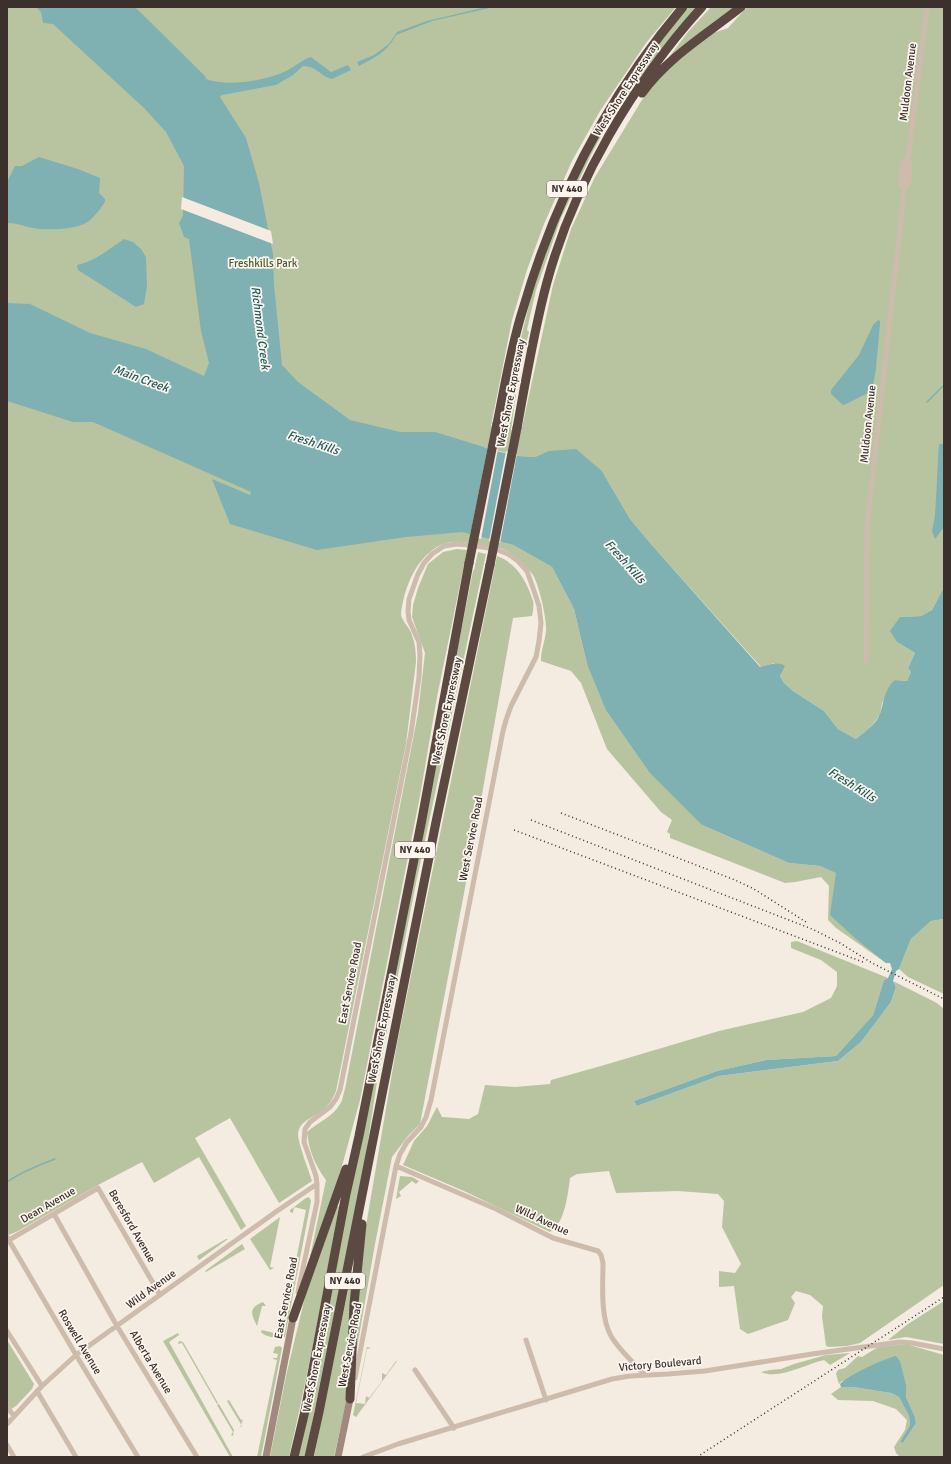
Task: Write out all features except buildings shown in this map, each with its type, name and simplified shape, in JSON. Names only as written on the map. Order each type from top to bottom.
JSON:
[{"type":"highway","name":"West Shore Expressway","points":[[294,1457],[305,1411],[346,1194],[359,1136],[422,819],[496,424],[514,343],[531,281],[546,238],[575,170],[594,134],[633,72],[657,39],[684,7]]},
{"type":"highway","name":"West Shore Expressway","points":[[309,1457],[436,822],[490,565],[516,428],[548,281],[572,212],[605,142],[668,48],[702,7]]},
{"type":"highway","points":[[588,177],[626,116],[660,72],[682,52],[741,7]]},
{"type":"highway","points":[[350,1399],[357,1266],[379,1105]]},
{"type":"highway","points":[[293,1318],[359,1136]]},
{"type":"main road","name":"East Service Road","points":[[266,1457],[293,1318]]},
{"type":"main road","name":"West Service Road","points":[[338,1457],[350,1399]]},
{"type":"street","name":"Muldoon Avenue","points":[[866,662],[867,526],[904,181],[928,7]]},
{"type":"street","name":"East Service Road","points":[[293,1318],[317,1202],[316,1176],[304,1142],[305,1128],[310,1122],[330,1107],[340,1090],[411,733],[419,677],[420,655],[419,642],[409,620],[410,599],[418,574],[424,563],[432,554],[444,546],[457,544],[481,547]]},
{"type":"street","name":"West Service Road","points":[[350,1399],[397,1164],[407,1142],[421,1127],[426,1117],[433,1092],[503,732],[511,706],[536,657],[539,641],[541,623],[539,606],[527,572],[518,561],[508,554],[481,547]]},
{"type":"street","name":"Wild Avenue","points":[[397,1164],[553,1238],[598,1251],[601,1255],[603,1263],[605,1322],[610,1336],[645,1375]]},
{"type":"street","name":"Wild Avenue","points":[[7,1424],[42,1386],[76,1355],[282,1207],[317,1184]]},
{"type":"street","name":"Beresford Avenue","points":[[98,1188],[160,1295]]},
{"type":"street","name":"Dean Avenue","points":[[8,1238],[54,1214],[98,1188]]},
{"type":"street","name":"Alberta Avenue","points":[[54,1214],[117,1326],[198,1457]]},
{"type":"street","name":"Roswell Avenue","points":[[8,1238],[76,1355],[138,1457]]},
{"type":"street","points":[[7,1330],[42,1386]]},
{"type":"street","points":[[526,1340],[546,1400]]},
{"type":"street","name":"Victory Boulevard","points":[[363,1457],[398,1444],[626,1376],[705,1371],[900,1342],[944,1349]]},
{"type":"street","points":[[415,1370],[454,1428]]},
{"type":"street","points":[[37,1392],[76,1457]]},
{"type":"street","points":[[7,1407],[14,1416]]},
{"type":"street","points":[[7,1444],[14,1457]]},
{"type":"green space","name":"Freshkills Park","points":[[7,7],[676,7],[646,43],[600,111],[572,161],[544,224],[527,270],[512,320],[491,426],[502,428],[504,417],[514,394],[516,395],[511,430],[521,432],[553,285],[571,229],[595,177],[648,90],[671,67],[705,38],[713,33],[728,28],[747,7],[944,7],[944,587],[932,610],[921,616],[900,617],[897,642],[915,653],[908,668],[911,672],[907,681],[895,680],[882,703],[880,715],[869,729],[856,739],[838,729],[824,711],[793,691],[784,683],[780,676],[782,671],[774,663],[761,667],[630,519],[602,471],[548,451],[535,457],[519,456],[483,447],[468,533],[513,545],[552,567],[574,609],[587,664],[702,825],[789,863],[820,866],[837,873],[886,963],[836,928],[828,920],[829,886],[821,877],[785,883],[670,838],[670,834],[667,832],[672,820],[661,812],[607,749],[581,683],[571,671],[541,661],[546,626],[538,586],[533,575],[514,556],[504,550],[464,542],[443,544],[434,549],[419,564],[413,573],[405,593],[401,616],[412,635],[415,644],[416,658],[406,744],[336,1091],[328,1105],[321,1112],[308,1119],[299,1129],[298,1138],[312,1181],[279,1203],[230,1118],[195,1138],[246,1226],[241,1230],[199,1157],[154,1183],[142,1162],[98,1185],[18,1231],[9,1235],[7,1233]]},
{"type":"green space","points":[[689,7],[698,7],[652,61],[611,118],[592,153],[561,218],[536,290],[527,330],[529,332],[518,375],[517,377],[513,376],[513,370],[531,297],[545,253],[579,171],[618,99],[667,33]]},
{"type":"green space","points":[[711,7],[736,7],[670,59],[669,57],[688,32]]},
{"type":"green space","points":[[457,549],[467,550],[437,697],[420,796],[360,1100],[339,1177],[312,1258],[310,1257],[326,1180],[313,1158],[307,1132],[334,1112],[342,1101],[345,1089],[418,713],[425,653],[412,617],[413,605],[428,564],[443,552]]},
{"type":"green space","points":[[478,552],[486,554],[416,883],[377,1082],[364,1167],[305,1457],[297,1457],[473,571]]},
{"type":"green space","points":[[497,556],[504,559],[516,568],[524,580],[533,601],[533,613],[532,616],[513,618],[473,846],[420,1124],[408,1136],[392,1157],[356,1348],[361,1255],[397,1044]]},
{"type":"green space","points":[[944,919],[944,994],[908,977],[899,969],[911,939],[931,921]]},
{"type":"green space","points":[[797,941],[888,978],[884,980],[873,1015],[836,1056],[766,1060],[717,1071],[634,1101],[637,1106],[719,1076],[838,1061],[861,1042],[891,1002],[896,987],[893,981],[937,1003],[944,1009],[944,1285],[860,1343],[847,1346],[826,1346],[822,1316],[823,1306],[810,1295],[796,1291],[791,1297],[795,1303],[788,1320],[748,1334],[740,1329],[734,1286],[719,1287],[719,1271],[735,1273],[741,1264],[722,1227],[724,1201],[718,1194],[678,1191],[616,1193],[609,1171],[577,1174],[570,1178],[565,1208],[559,1222],[550,1232],[464,1191],[403,1165],[414,1141],[427,1126],[437,1107],[442,1117],[469,1119],[478,1114],[485,1085],[515,1087],[550,1084],[551,1080],[719,1031],[803,1012],[831,998],[837,986],[837,972],[821,960],[791,948],[791,942]]},
{"type":"green space","points":[[400,1176],[412,1177],[419,1181],[416,1184],[412,1181],[399,1192],[401,1196],[396,1199]]},
{"type":"green space","points":[[309,1197],[311,1201],[285,1337],[279,1338],[265,1335],[261,1332],[262,1330],[278,1334],[279,1330],[282,1330],[306,1210],[294,1207],[306,1198]]},
{"type":"green space","points":[[337,1206],[339,1207],[322,1301],[289,1457],[270,1457],[286,1376],[305,1297]]},
{"type":"green space","points":[[294,1207],[293,1213],[290,1212],[290,1210]]},
{"type":"green space","points":[[280,1217],[270,1267],[274,1268],[270,1270],[250,1239]]},
{"type":"green space","points":[[228,1239],[199,1260],[197,1256]]},
{"type":"green space","points":[[242,1244],[245,1249],[206,1272],[205,1271]]},
{"type":"green space","points":[[351,1275],[353,1276],[347,1398],[334,1457],[314,1457]]},
{"type":"green space","points":[[944,1301],[944,1344],[906,1337],[888,1340],[908,1324]]},
{"type":"green space","points":[[263,1302],[266,1306],[262,1306],[257,1326],[252,1312],[258,1304]]},
{"type":"green space","points":[[178,1333],[179,1335],[169,1342],[233,1457],[230,1457],[163,1341]]},
{"type":"green space","points":[[7,1340],[34,1384],[32,1389],[16,1406],[11,1409],[7,1403]]},
{"type":"green space","points":[[179,1341],[183,1342],[218,1403],[217,1404],[182,1343],[178,1344]]},
{"type":"green space","points":[[906,1344],[944,1355],[944,1457],[900,1457],[896,1453],[894,1447],[905,1430],[907,1420],[896,1409],[873,1401],[838,1400],[831,1394],[841,1387],[853,1387],[891,1393],[899,1397],[909,1416],[910,1425],[900,1442],[903,1443],[916,1423],[915,1417],[906,1397],[906,1385],[842,1381],[839,1384],[836,1374],[838,1370],[845,1368],[858,1356],[862,1357],[878,1347]]},
{"type":"green space","points":[[280,1346],[282,1348],[261,1457],[257,1457],[277,1360],[273,1358],[277,1358],[278,1354],[273,1353],[275,1347]]},
{"type":"green space","points":[[367,1347],[371,1348],[367,1349],[356,1403],[365,1404],[366,1396],[369,1398],[382,1381],[382,1373],[386,1375],[397,1361],[356,1417],[353,1415]]},
{"type":"green space","points":[[850,1353],[830,1365],[824,1360],[784,1373],[768,1374],[761,1372],[781,1369],[826,1355]]},
{"type":"green space","points":[[229,1400],[241,1420],[243,1419],[241,1425],[227,1401]]},
{"type":"green space","points":[[219,1404],[234,1430],[233,1436],[231,1435],[233,1432],[217,1405]]},
{"type":"water","points":[[36,7],[135,7],[205,76],[206,79],[225,83],[246,82],[268,78],[286,71],[311,57],[331,72],[348,65],[351,70],[332,79],[324,76],[312,68],[303,66],[293,75],[276,85],[222,95],[220,97],[246,138],[259,183],[273,254],[274,285],[282,365],[298,382],[350,420],[400,432],[435,432],[500,452],[519,456],[535,457],[548,451],[576,449],[602,471],[630,519],[760,667],[770,664],[785,666],[780,676],[784,683],[793,691],[824,711],[838,729],[856,739],[870,728],[878,718],[886,692],[891,684],[895,680],[907,681],[911,672],[908,668],[915,653],[897,642],[890,631],[900,617],[921,616],[932,610],[944,587],[944,919],[931,921],[911,939],[899,969],[896,971],[893,981],[896,987],[891,1002],[861,1042],[838,1061],[719,1076],[637,1106],[634,1101],[717,1071],[766,1060],[836,1056],[873,1015],[884,980],[888,978],[892,969],[890,963],[886,963],[856,939],[830,915],[836,873],[820,866],[789,863],[702,825],[650,773],[606,710],[587,664],[574,609],[552,567],[513,545],[462,532],[406,537],[317,550],[230,524],[212,479],[250,495],[251,492],[93,422],[73,422],[7,401],[7,303],[30,304],[90,333],[146,349],[204,376],[209,363],[201,331],[189,239],[184,237],[179,223],[183,216],[184,166],[166,132],[144,108],[53,24],[43,23],[41,12]]},
{"type":"water","points":[[486,7],[494,7],[432,21],[396,35],[389,46],[380,54],[359,66],[357,62],[374,55],[389,44],[397,32],[427,21]]},
{"type":"water","points":[[39,157],[78,169],[100,178],[99,193],[105,199],[105,202],[89,221],[74,227],[50,229],[34,228],[7,223],[7,182],[15,166],[22,166]]},
{"type":"water","points":[[124,239],[133,242],[141,249],[146,257],[147,286],[144,304],[136,307],[78,270],[77,265],[95,258]]},
{"type":"water","points":[[878,320],[880,321],[880,324],[876,368],[872,391],[843,405],[831,394],[831,390],[859,355],[873,325]]},
{"type":"water","points":[[939,444],[944,444],[944,527],[935,539],[932,531],[935,515]]},
{"type":"water","points":[[896,1356],[900,1361],[906,1385],[906,1397],[915,1417],[916,1423],[903,1443],[900,1442],[910,1425],[909,1416],[899,1397],[891,1393],[853,1387],[841,1387],[840,1384],[844,1380],[866,1368]]},
{"type":"pier","points":[[182,197],[271,231],[273,244],[181,209]]},
{"type":"pier","points":[[488,446],[498,449],[481,539],[470,536]]},
{"type":"pier","points":[[506,451],[517,454],[500,543],[489,541]]},
{"type":"waterway","points":[[927,402],[944,385]]},
{"type":"waterway","points":[[7,1182],[36,1166],[55,1159]]},
{"type":"railway","points":[[561,813],[735,880],[754,889],[806,922]]},
{"type":"railway","points":[[531,820],[812,929],[840,943],[872,963],[944,999]]},
{"type":"railway","points":[[514,830],[863,962]]},
{"type":"railway","points":[[697,1457],[944,1297]]},
{"type":"water label","name":"Richmond Creek","points":[[260,328]]},
{"type":"water label","name":"Main Creek","points":[[141,379]]},
{"type":"water label","name":"Fresh Kills","points":[[313,443]]},
{"type":"water label","name":"Fresh Kills","points":[[625,562]]},
{"type":"water label","name":"Fresh Kills","points":[[852,785]]}]
